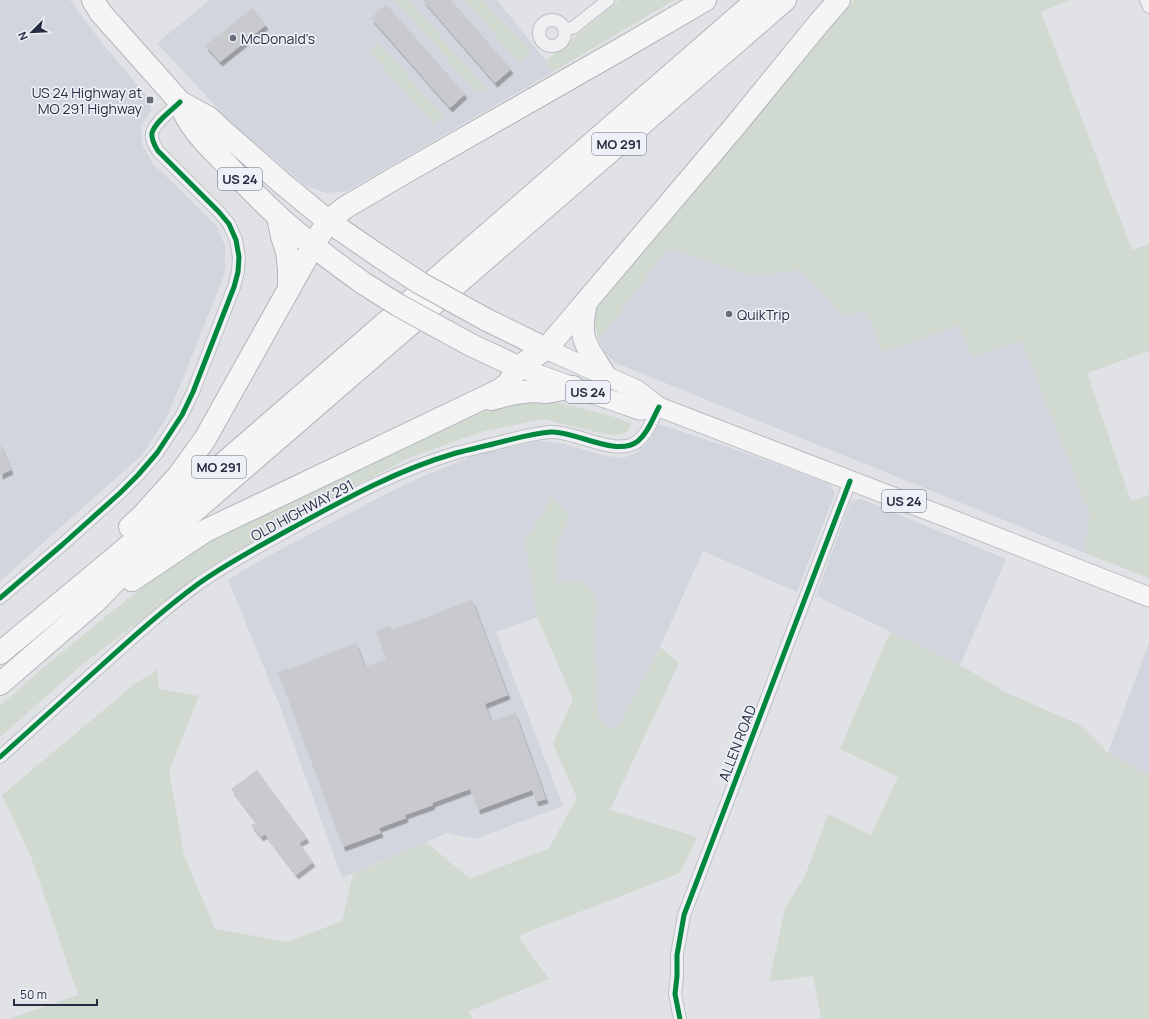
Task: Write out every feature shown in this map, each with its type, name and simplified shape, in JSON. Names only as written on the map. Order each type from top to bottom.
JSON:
[{"type":"highway","name":"US 24","points":[[93,0],[100,12],[180,102],[209,118],[253,158],[328,221],[420,283],[485,319],[546,349]]},
{"type":"highway","points":[[46,615],[114,542],[142,516],[178,475],[205,439],[289,287],[328,221],[397,176],[622,49],[705,0]]},
{"type":"highway","name":"MO 291","points":[[0,653],[117,556],[757,0]]},
{"type":"highway","name":"MO 291","points":[[0,684],[95,602],[126,570],[785,0]]},
{"type":"highway","points":[[95,602],[132,581],[204,531],[467,406],[498,391],[508,384],[518,367],[546,349],[735,126],[838,0]]},
{"type":"highway","name":"US 24","points":[[180,102],[190,125],[202,139],[278,217],[313,246],[363,283],[398,305],[471,345],[518,367]]},
{"type":"highway","points":[[309,206],[333,205],[359,200]]},
{"type":"highway","points":[[278,217],[290,269],[289,287]]},
{"type":"highway","points":[[586,302],[583,332],[585,342],[605,376]]},
{"type":"highway","points":[[467,406],[515,393],[533,391],[547,392],[574,387]]},
{"type":"main road","name":"US 24","points":[[546,349],[637,390],[658,407],[1016,544],[1149,597]]},
{"type":"main road","name":"US 24","points":[[518,367],[640,410],[658,407]]},
{"type":"street","points":[[565,30],[574,27],[608,0]]},
{"type":"street","points":[[1146,0],[1149,7]]},
{"type":"street","points":[[0,598],[114,498],[138,475],[157,453],[182,415],[193,392],[234,287],[238,272],[239,257],[236,240],[229,224],[219,212],[158,152],[153,143],[152,133],[158,123],[180,102]]},
{"type":"street","name":"OLD HIGHWAY 291","points":[[0,757],[148,624],[199,583],[242,556],[349,497],[388,478],[423,464],[455,454],[538,433],[554,432],[604,445],[629,445],[637,441],[642,436],[658,407]]},
{"type":"street","name":"ALLEN ROAD","points":[[680,1019],[675,994],[677,955],[684,915],[850,480]]},
{"type":"shaded area","points":[[0,0],[70,0],[102,43],[149,99],[151,111],[141,125],[142,144],[153,164],[217,227],[225,246],[225,273],[168,415],[143,454],[0,581]]},
{"type":"shaded area","points":[[210,0],[497,0],[546,61],[553,72],[347,191],[327,193],[306,186],[235,127],[157,43]]},
{"type":"shaded area","points":[[395,0],[409,0],[487,90],[475,91]]},
{"type":"shaded area","points":[[464,0],[483,0],[531,51],[519,62]]},
{"type":"shaded area","points":[[619,0],[674,0],[553,72],[546,61]]},
{"type":"shaded area","points":[[854,0],[1071,0],[1041,12],[1132,250],[1149,244],[1149,351],[1087,373],[1131,501],[1149,495],[1149,578],[1085,553],[1090,515],[1022,341],[972,358],[959,325],[883,352],[866,311],[843,316],[802,270],[750,276],[668,248],[599,340],[592,314],[602,297]]},
{"type":"shaded area","points":[[378,43],[444,116],[434,125],[369,51]]},
{"type":"shaded area","points":[[668,248],[750,276],[802,270],[843,316],[866,311],[883,352],[959,325],[972,358],[1022,341],[1090,515],[1085,553],[616,363],[605,353],[599,340]]},
{"type":"shaded area","points":[[519,402],[556,402],[618,418],[631,424],[624,433],[613,435],[542,419],[481,432],[406,459],[254,541],[204,570],[160,606],[84,663],[0,737],[0,706],[45,666],[130,597],[206,541],[406,444],[486,410]]},
{"type":"shaded area","points":[[659,424],[737,450],[830,484],[835,493],[797,592],[703,551],[660,647],[618,727],[608,729],[598,716],[594,622],[598,603],[556,583],[556,545],[570,518],[552,498],[525,540],[537,617],[496,632],[563,806],[475,839],[447,833],[342,878],[279,704],[228,580],[270,555],[386,494],[419,478],[475,455],[540,441],[565,444],[601,455],[623,458],[638,452],[651,439]]},
{"type":"shaded area","points":[[552,498],[570,518],[556,545],[556,583],[583,580],[598,603],[594,622],[598,715],[608,729],[618,727],[660,647],[679,663],[610,810],[697,837],[680,873],[518,936],[549,979],[469,1011],[472,1019],[8,1019],[78,995],[31,857],[2,795],[136,683],[157,670],[159,689],[199,696],[169,771],[184,855],[215,929],[288,942],[342,921],[353,874],[426,842],[470,879],[549,848],[577,798],[553,744],[573,699],[537,617],[525,540]]},
{"type":"shaded area","points":[[861,499],[1006,559],[960,665],[816,596],[851,501]]},
{"type":"shaded area","points":[[890,632],[960,665],[1007,693],[1080,725],[1108,753],[1149,775],[1149,1019],[821,1019],[813,976],[769,982],[785,908],[805,876],[828,814],[871,835],[898,777],[840,749]]},
{"type":"shaded area","points":[[1149,643],[1149,775],[1108,753]]},
{"type":"building","points":[[423,0],[451,0],[511,69],[495,83]]},
{"type":"building","points":[[386,4],[465,94],[450,108],[371,18]]},
{"type":"building","name":"McDonald's","points":[[252,8],[266,25],[220,62],[205,45],[225,31]]},
{"type":"building","points":[[0,444],[11,470],[0,475]]},
{"type":"building","points":[[472,600],[508,695],[485,704],[491,721],[515,713],[546,799],[536,802],[532,790],[478,810],[470,789],[405,815],[406,818],[379,828],[381,833],[343,847],[278,672],[288,668],[288,670],[356,643],[365,667],[386,659],[376,631],[390,626],[392,630]]},
{"type":"building","points":[[257,770],[307,838],[299,843],[313,862],[296,875],[265,834],[261,837],[251,825],[256,822],[231,789]]},
{"type":"cycle path","points":[[0,598],[120,493],[157,453],[182,415],[193,392],[234,287],[238,272],[239,257],[236,240],[229,224],[158,151],[153,140],[152,133],[154,129],[164,116],[180,102]]},
{"type":"cycle path","points":[[0,757],[137,634],[185,594],[209,576],[232,562],[332,506],[372,486],[434,460],[532,435],[551,432],[561,433],[619,447],[629,445],[642,438],[659,407]]},
{"type":"cycle path","points":[[680,1019],[675,994],[677,955],[684,915],[850,481]]},
{"type":"place","name":"McDonald's","points":[[233,38]]},
{"type":"place","name":"US 24 Highway at MO 291 Highway","points":[[150,100]]},
{"type":"place","name":"QuikTrip","points":[[729,314]]}]
